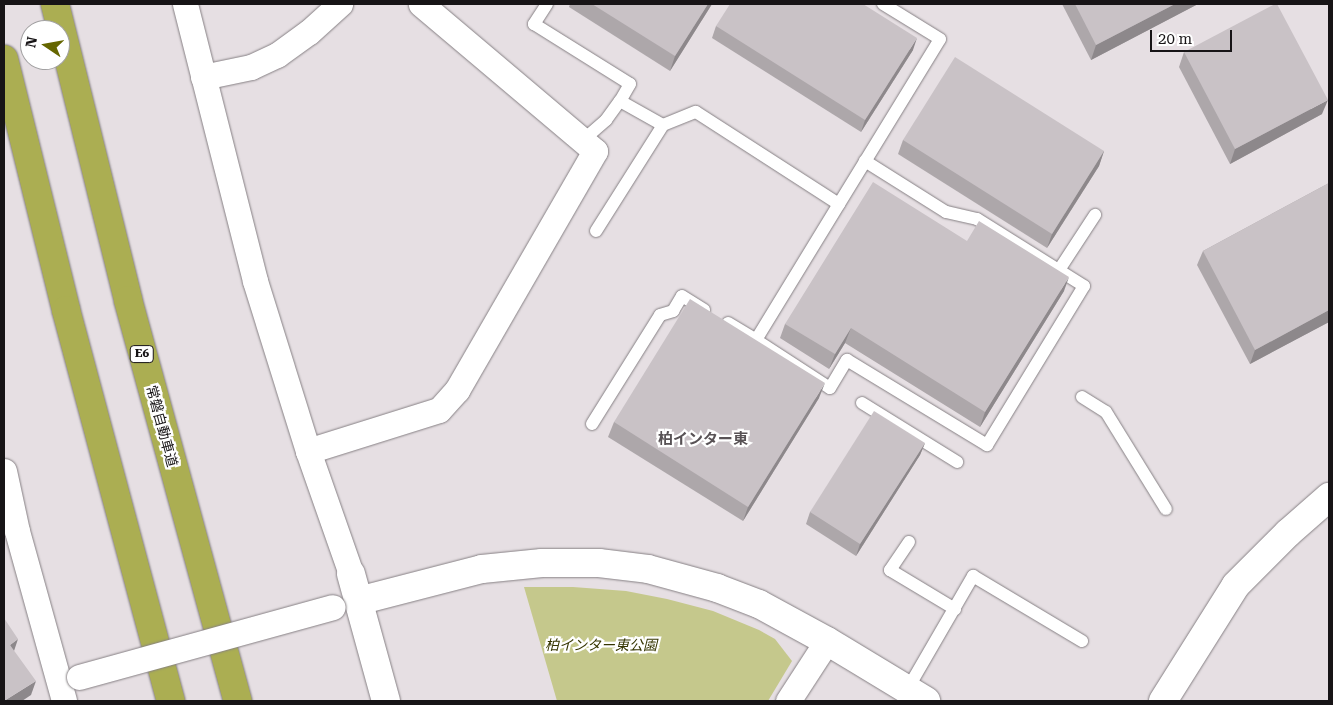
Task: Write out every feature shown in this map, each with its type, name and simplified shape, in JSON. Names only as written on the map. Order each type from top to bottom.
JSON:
[{"type":"highway","name":"常磐自動車道","points":[[55,4],[128,300],[238,701]]},
{"type":"highway","points":[[4,59],[66,310],[171,701]]},
{"type":"street","points":[[185,4],[255,281],[308,451],[351,574],[345,604],[386,701]]},
{"type":"street","points":[[203,78],[251,67],[277,55],[309,32],[340,4]]},
{"type":"street","points":[[308,451],[439,410],[457,390],[595,151],[421,4]]},
{"type":"street","points":[[4,471],[10,533],[67,687],[345,604],[482,568],[542,563],[599,563],[648,569],[717,588],[759,604],[827,641],[916,696]]},
{"type":"street","points":[[1163,701],[1236,585],[1282,539],[1327,505]]},
{"type":"street","points":[[788,701],[827,641]]},
{"type":"lane","points":[[547,4],[534,24],[630,84],[606,120],[582,141]]},
{"type":"lane","points":[[756,340],[940,39],[883,4]]},
{"type":"lane","points":[[620,101],[663,125]]},
{"type":"lane","points":[[596,231],[663,125],[696,112],[838,204]]},
{"type":"lane","points":[[592,424],[660,315],[673,312],[682,296],[756,340],[830,388],[847,360],[987,445],[1084,286],[977,219],[946,212],[864,161]]},
{"type":"lane","points":[[1058,270],[1095,214]]},
{"type":"lane","points":[[1082,397],[1106,412],[1166,509]]},
{"type":"lane","points":[[862,403],[957,462]]},
{"type":"lane","points":[[908,542],[890,570],[954,609]]},
{"type":"lane","points":[[916,696],[954,609],[973,576],[1082,641]]},
{"type":"green space","name":"柏インター東公園","points":[[524,587],[573,587],[626,591],[713,611],[759,630],[775,639],[792,661],[768,701],[557,701]]},
{"type":"building","points":[[592,4],[708,4],[675,56]]},
{"type":"building","points":[[730,4],[863,4],[917,38],[865,120],[716,26]]},
{"type":"building","points":[[1075,4],[1175,4],[1096,45]]},
{"type":"building","points":[[1277,4],[1328,100],[1235,149],[1184,52]]},
{"type":"building","points":[[955,57],[1104,151],[1052,234],[903,140]]},
{"type":"building","points":[[873,182],[967,241],[979,221],[1069,277],[985,412],[851,328],[835,354],[785,324]]},
{"type":"building","points":[[1329,183],[1329,310],[1255,350],[1203,251]]},
{"type":"building","points":[[690,299],[825,383],[748,507],[614,422]]},
{"type":"building","points":[[874,411],[925,443],[860,544],[810,512]]},
{"type":"building","points":[[4,618],[18,639],[10,645],[36,681],[4,701]]},
{"type":"district","name":"柏インター東","points":[[703,440]]}]
